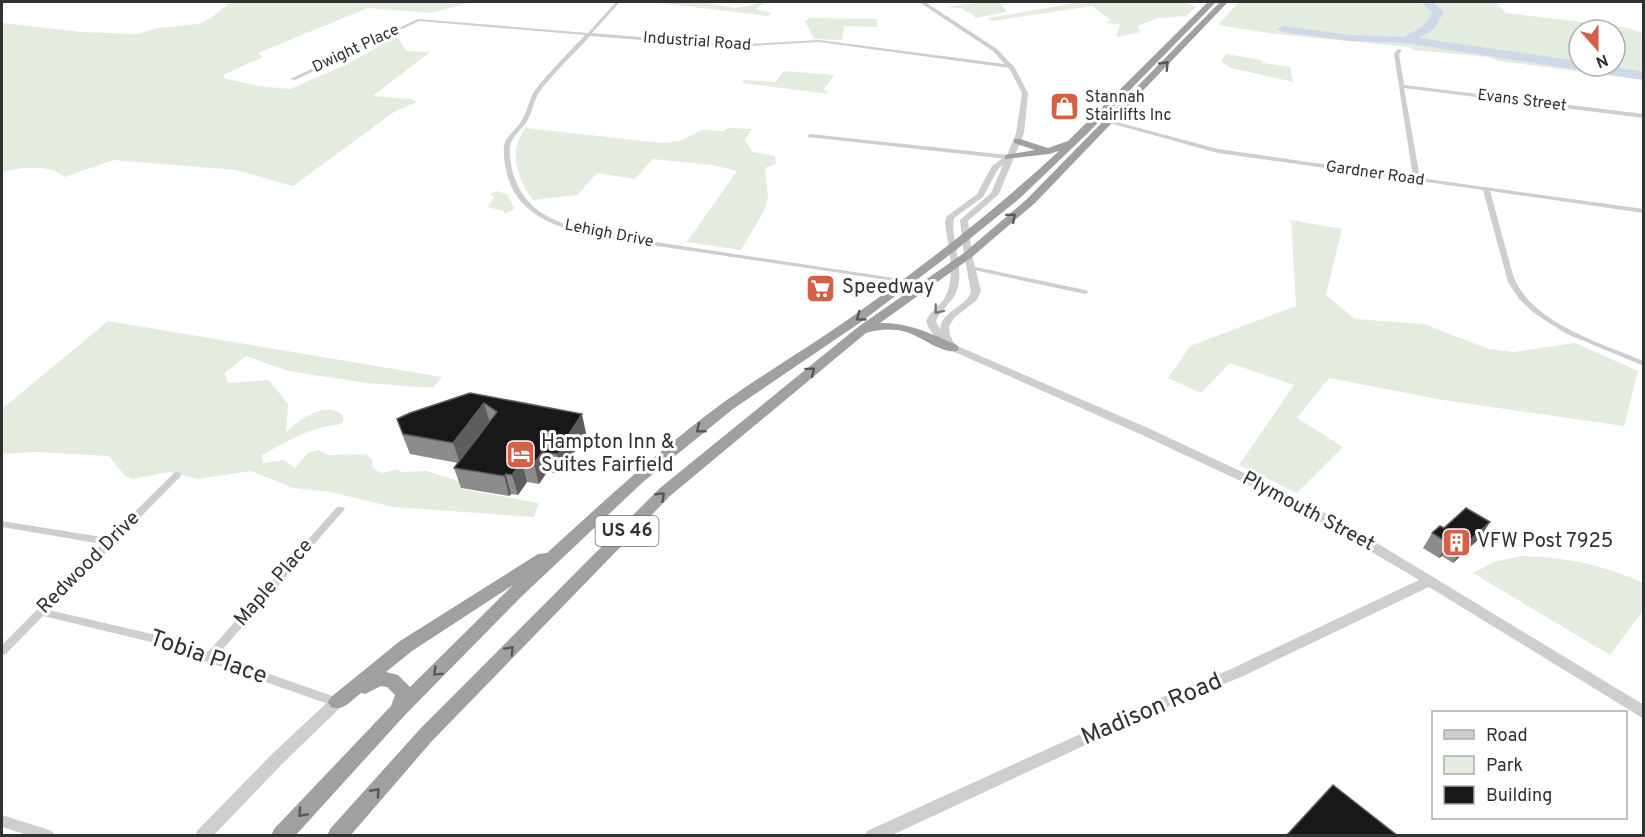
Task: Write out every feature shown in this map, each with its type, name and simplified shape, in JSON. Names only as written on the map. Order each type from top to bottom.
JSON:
[{"type":"highway","name":"US 46","points":[[281,836],[399,710],[568,542],[638,478],[729,406],[907,282],[1016,196],[1086,130],[1212,2]]},
{"type":"highway","name":"US 46","points":[[344,831],[426,735],[665,492],[862,330],[968,255],[1031,201],[1224,2]]},
{"type":"highway","points":[[1008,157],[1049,151],[1066,144],[1086,130]]},
{"type":"highway","points":[[1017,141],[1036,149],[1049,151]]},
{"type":"highway","points":[[862,330],[879,326],[903,326],[953,348]]},
{"type":"highway","points":[[337,702],[406,646],[568,542]]},
{"type":"highway","points":[[337,702],[380,679],[392,680],[404,693],[399,710]]},
{"type":"street","name":"Lehigh Drive","points":[[618,2],[536,92],[525,120],[507,144],[512,181],[517,195],[532,211],[563,226],[596,235],[907,282]]},
{"type":"street","points":[[922,2],[979,38],[1010,66],[1024,93],[1024,112],[1017,141],[1008,157],[995,194],[964,220],[968,255],[976,291],[974,298],[951,315],[944,326],[945,335],[953,348]]},
{"type":"street","name":"Industrial Road","points":[[418,20],[744,46],[818,41],[1010,66]]},
{"type":"street","name":"Dwight Place","points":[[293,79],[418,20]]},
{"type":"street","points":[[1400,50],[1396,54],[1417,180]]},
{"type":"street","name":"Evans Street","points":[[1401,86],[1644,116]]},
{"type":"street","name":"Gardner Road","points":[[1109,122],[1218,151],[1644,211]]},
{"type":"street","points":[[810,136],[1008,157]]},
{"type":"street","points":[[953,265],[950,217],[980,195],[995,168],[1008,157]]},
{"type":"street","points":[[1486,189],[1518,296],[1530,307],[1557,324],[1644,363]]},
{"type":"street","name":"Plymouth Street","points":[[953,265],[953,290],[934,314],[932,320],[932,327],[938,336],[953,348],[1238,473],[1343,528],[1644,713]]},
{"type":"street","points":[[971,268],[1085,292]]},
{"type":"street","name":"Redwood Drive","points":[[2,651],[177,475]]},
{"type":"street","name":"Maple Place","points":[[209,658],[340,509]]},
{"type":"street","points":[[2,524],[110,542]]},
{"type":"street","name":"Madison Road","points":[[872,836],[1160,704],[1236,673],[1429,581]]},
{"type":"street","name":"Tobia Place","points":[[41,612],[186,646],[209,658],[337,702]]},
{"type":"street","points":[[202,836],[337,702]]},
{"type":"street","points":[[2,821],[49,836]]},
{"type":"green space","points":[[231,2],[472,2],[430,13],[368,8],[258,53],[263,57],[225,74],[223,78],[258,86],[290,89],[348,64],[397,36],[406,51],[430,52],[373,96],[411,99],[417,102],[394,112],[293,186],[236,170],[113,160],[65,177],[43,168],[2,172],[2,23],[81,32],[137,34],[158,28],[199,24],[211,18]]},
{"type":"green space","points":[[651,2],[701,2],[735,8],[766,2],[756,9],[771,13],[768,16]]},
{"type":"green space","points":[[999,2],[1007,12],[975,18],[974,15],[960,8],[946,7]]},
{"type":"green space","points":[[1080,2],[1185,2],[1196,7],[1186,16],[1158,18],[1138,26],[1141,32],[1116,37],[1120,24],[1105,23],[1111,20],[1092,6],[992,21],[988,18]]},
{"type":"green space","points":[[1239,2],[1495,2],[1506,13],[1567,20],[1567,70],[1499,61],[1488,57],[1414,50],[1409,47],[1276,34],[1218,25]]},
{"type":"green space","points":[[810,18],[877,19],[877,27],[844,26],[842,40],[814,39],[805,21]]},
{"type":"green space","points":[[1627,28],[1643,33],[1643,80],[1627,78]]},
{"type":"green space","points":[[1226,54],[1290,67],[1293,82],[1231,68],[1221,62]]},
{"type":"green space","points":[[784,71],[834,75],[824,89],[829,94],[742,83],[744,80],[775,82]]},
{"type":"green space","points":[[525,128],[662,143],[680,141],[702,130],[752,129],[745,140],[752,152],[775,156],[776,164],[765,168],[768,197],[765,209],[741,250],[687,242],[737,171],[712,165],[653,159],[635,179],[597,173],[577,195],[533,200],[519,174],[516,156],[517,146]]},
{"type":"green space","points":[[496,191],[507,194],[515,209],[504,214],[504,211],[487,207],[495,197],[490,194]]},
{"type":"green space","points":[[1291,220],[1342,229],[1326,295],[1355,319],[1424,324],[1489,349],[1514,352],[1575,343],[1638,371],[1624,426],[1443,400],[1329,378],[1297,418],[1343,447],[1297,493],[1239,465],[1294,385],[1230,363],[1201,393],[1168,378],[1190,346],[1296,306]]},
{"type":"green space","points":[[108,321],[442,377],[433,388],[366,383],[288,371],[246,356],[225,373],[228,383],[269,380],[288,404],[286,432],[313,413],[328,410],[343,415],[343,422],[340,424],[305,433],[262,455],[263,463],[284,460],[295,468],[308,453],[318,450],[328,455],[366,454],[372,459],[373,468],[382,473],[399,469],[400,472],[427,471],[461,482],[461,489],[539,503],[534,517],[393,507],[331,492],[293,488],[251,471],[198,479],[169,472],[133,479],[125,476],[109,456],[35,452],[2,454],[2,409]]},
{"type":"green space","points":[[1521,556],[1584,563],[1614,571],[1643,583],[1643,611],[1610,655],[1473,573],[1494,562]]},
{"type":"building","points":[[470,393],[582,414],[564,442],[569,444],[557,454],[542,452],[534,464],[522,461],[512,475],[504,476],[454,468],[497,412],[484,403],[453,443],[403,434],[397,419]]},
{"type":"building","points":[[1466,508],[1490,522],[1462,547],[1450,540],[1448,543],[1432,533],[1440,526],[1444,528]]},
{"type":"building","points":[[1333,785],[1398,836],[1286,836]]},
{"type":"waterway","points":[[1405,40],[1426,30],[1437,18],[1439,12],[1426,2]]},
{"type":"waterway","points":[[1283,29],[1350,38],[1405,40]]},
{"type":"waterway","points":[[1405,40],[1567,63]]},
{"type":"waterway","points":[[1627,73],[1644,76]]},
{"type":"place","name":"Stannah Stairlifts Inc","points":[[1064,107]]},
{"type":"place","name":"Speedway","points":[[821,288]]},
{"type":"place","name":"Hampton Inn & Suites Fairfield","points":[[520,455]]},
{"type":"place","name":"VFW Post 7925","points":[[1456,542]]}]
